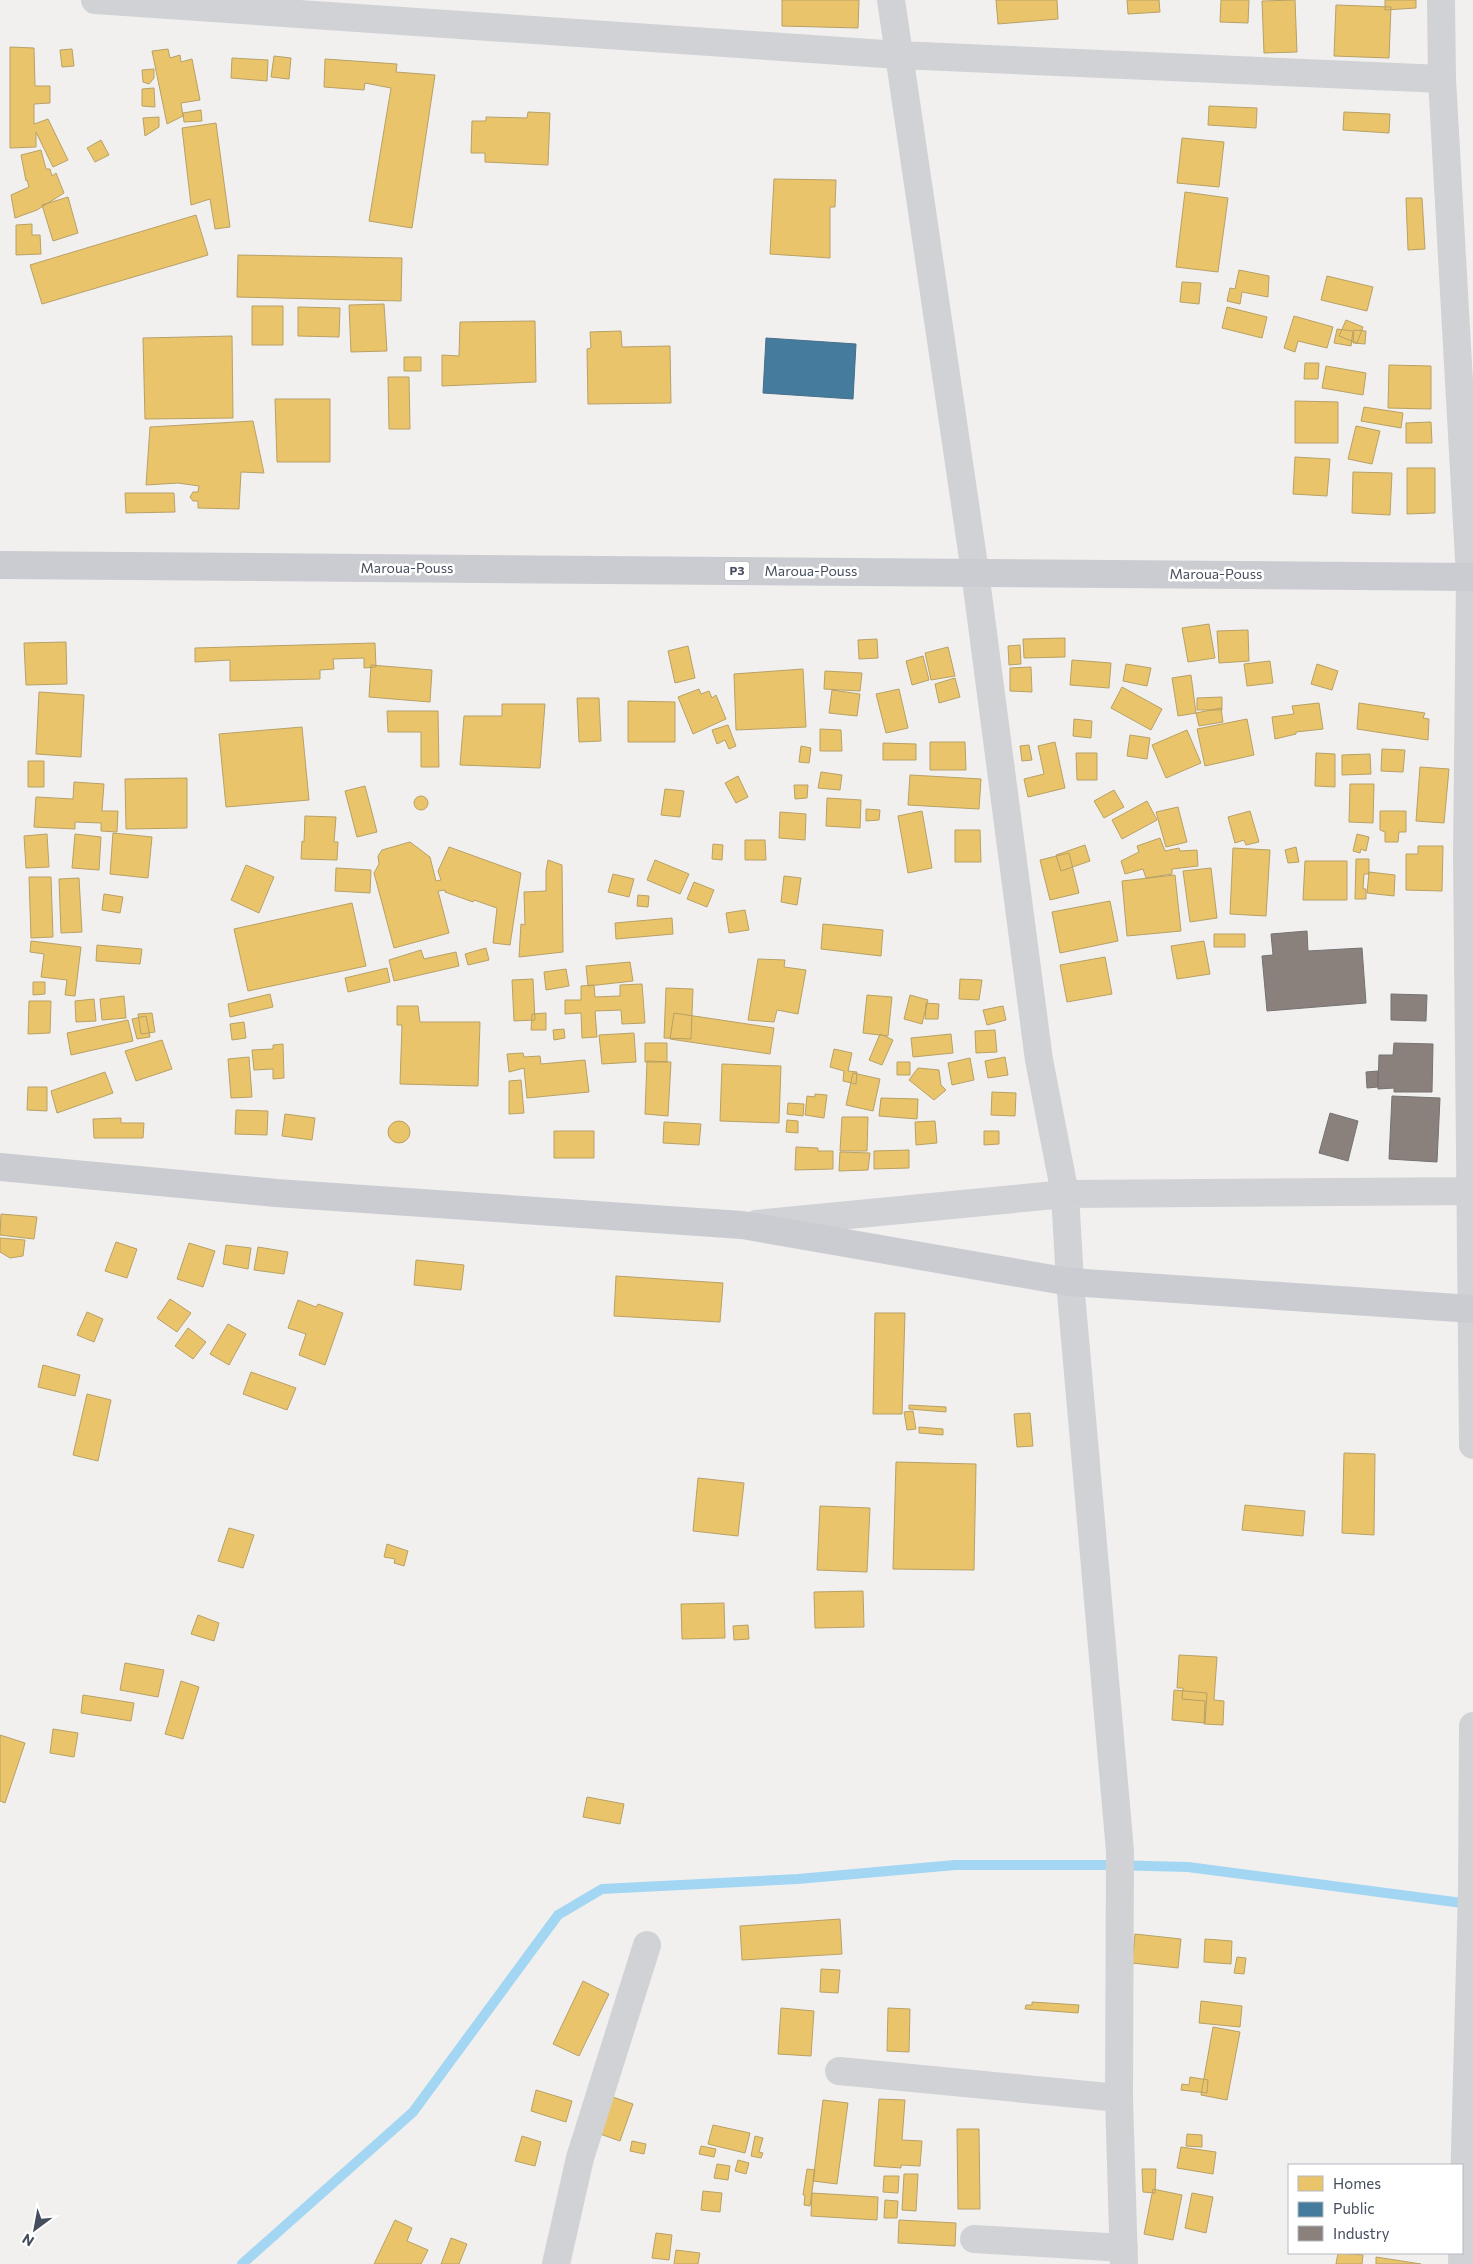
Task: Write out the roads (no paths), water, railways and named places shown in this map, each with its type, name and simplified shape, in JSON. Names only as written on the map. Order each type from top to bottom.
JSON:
[{"type":"main road","name":"Maroua-Pouss","points":[[0,565],[1472,577]]},
{"type":"main road","points":[[0,1167],[276,1193],[742,1225],[1070,1282],[1472,1308]]},
{"type":"street","points":[[95,0],[899,55],[1442,79]]},
{"type":"street","points":[[891,0],[975,572],[1039,1060],[1065,1194],[1070,1282],[1120,1851],[1119,2098],[1124,2256],[974,2239]]},
{"type":"street","points":[[1441,0],[1442,79],[1472,577],[1467,866],[1472,1192],[1473,1445]]},
{"type":"street","points":[[742,1225],[1065,1194],[1472,1192]]},
{"type":"street","points":[[1463,2227],[1472,1890],[1473,1726]]},
{"type":"street","points":[[556,2264],[580,2158],[647,1945]]},
{"type":"street","points":[[839,2071],[1119,2098]]},
{"type":"waterway","points":[[242,2264],[413,2112],[558,1915],[602,1889],[798,1879],[955,1865],[1110,1865],[1188,1867],[1470,1904]]}]
